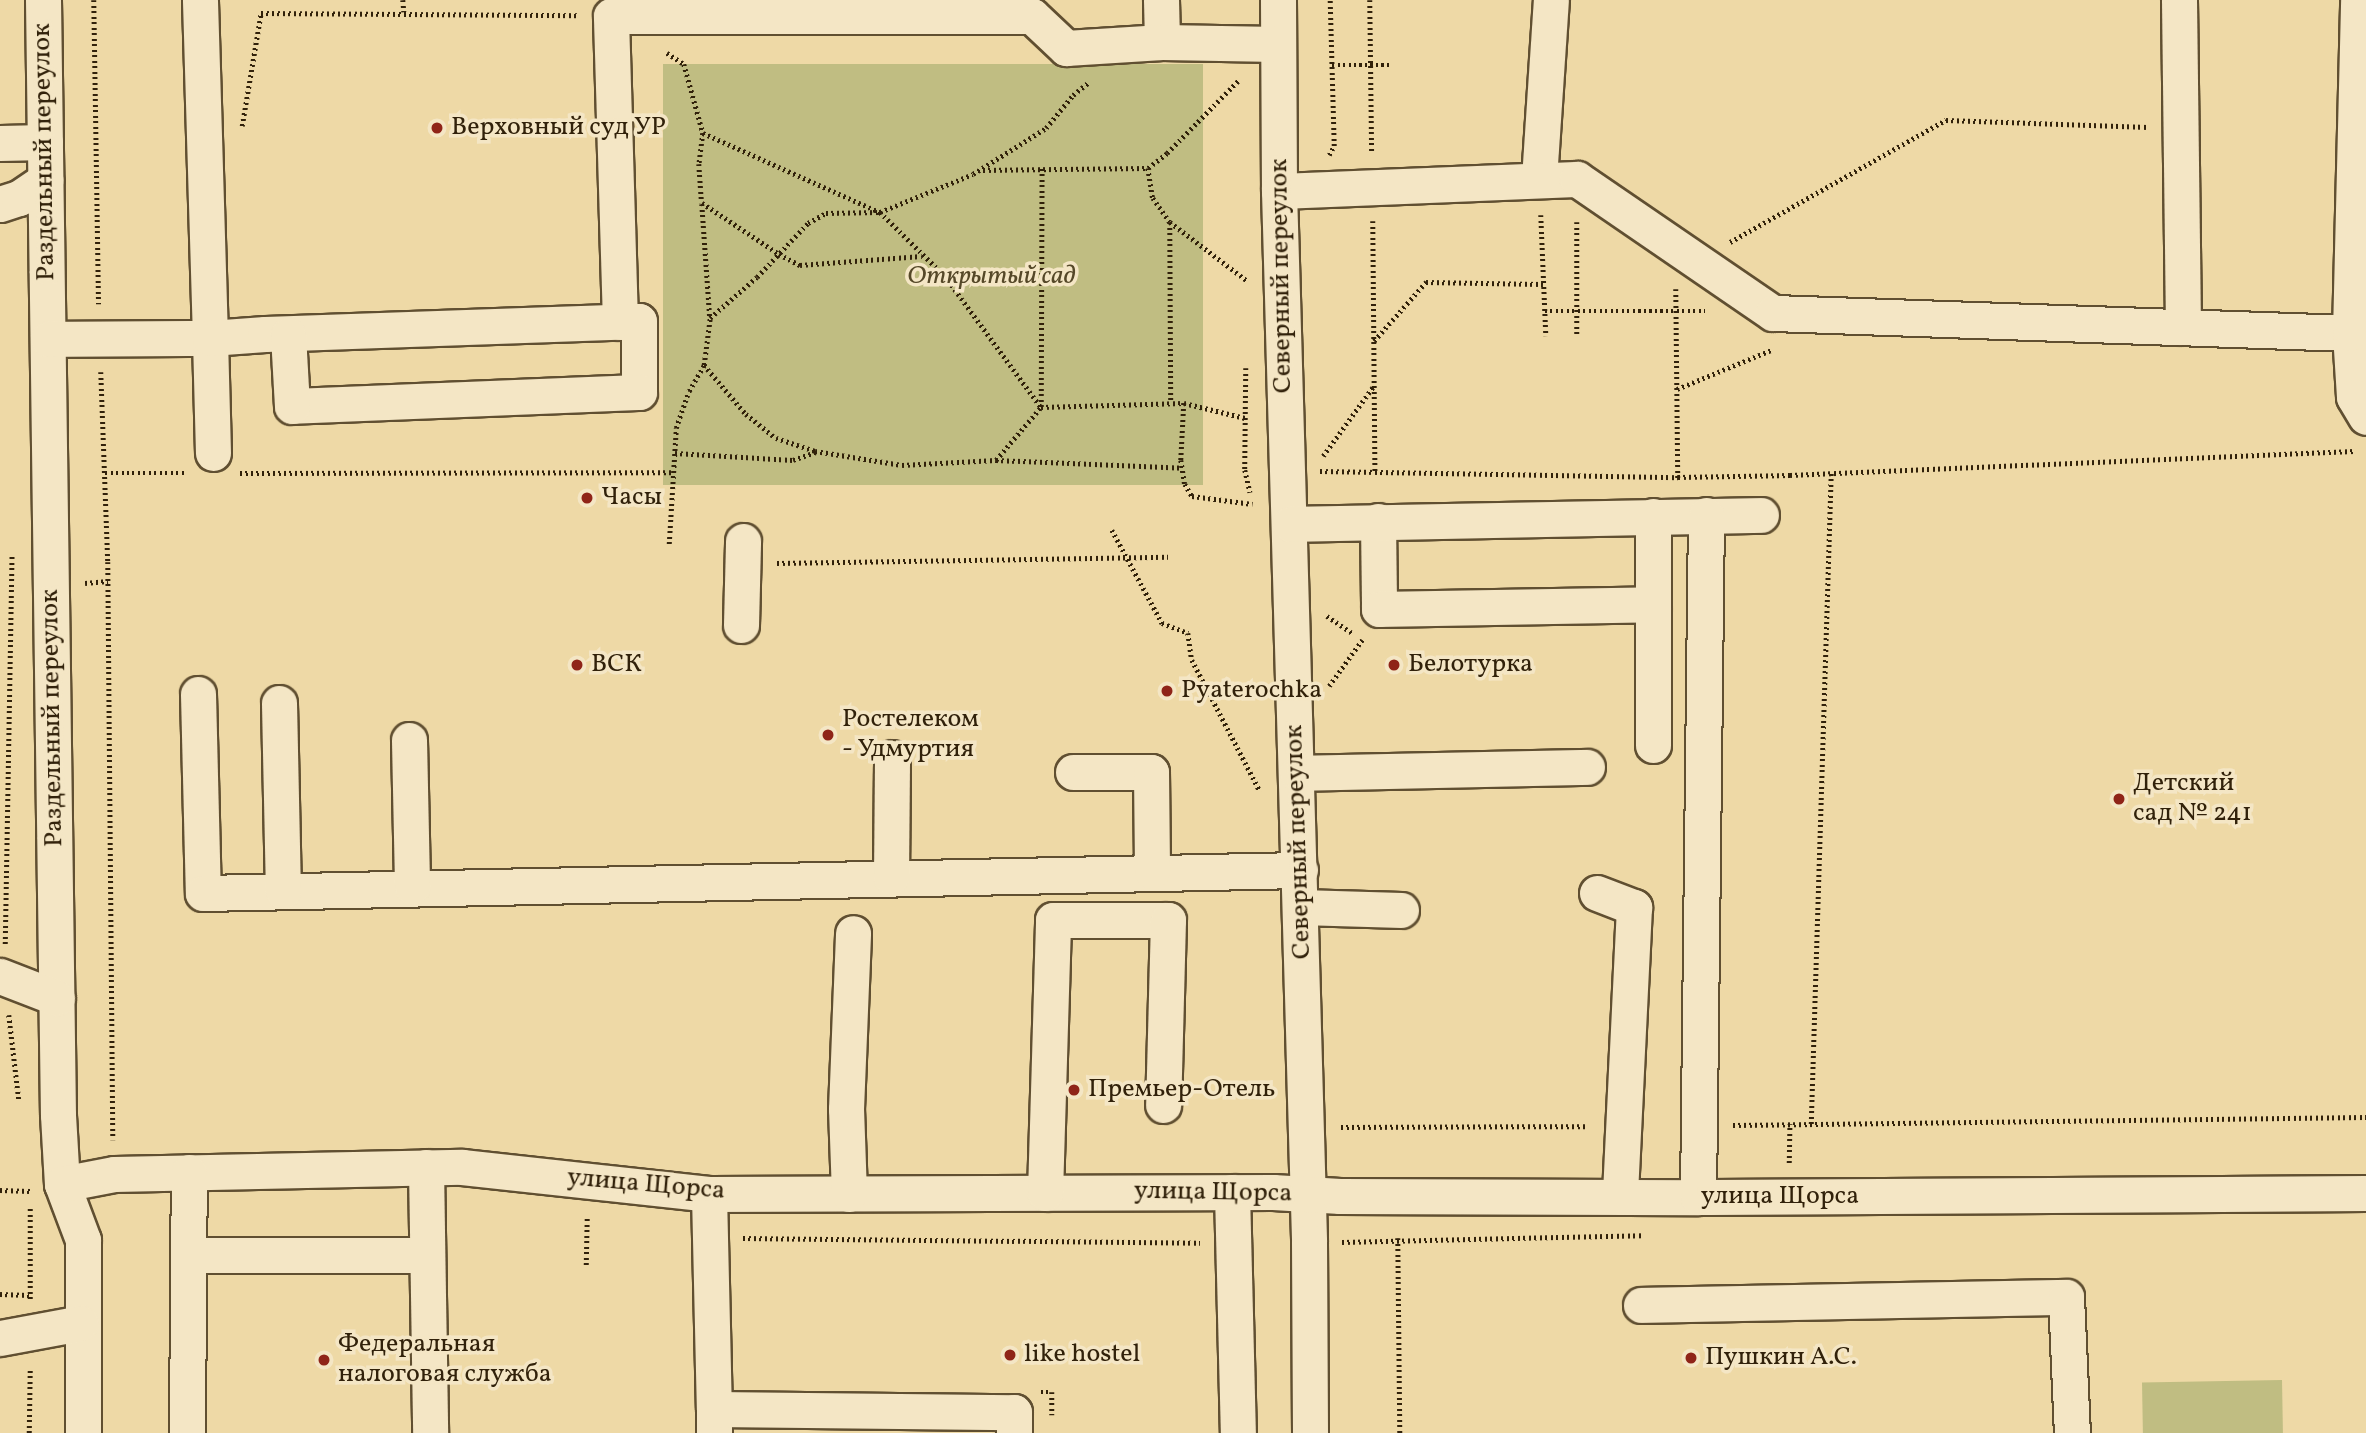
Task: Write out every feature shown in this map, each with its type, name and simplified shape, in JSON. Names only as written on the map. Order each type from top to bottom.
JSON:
[{"type":"street","name":"Раздельный переулок","points":[[43,0],[62,1184],[83,1240],[83,1433]]},
{"type":"street","points":[[200,0],[213,466]]},
{"type":"street","points":[[1161,0],[1161,42]]},
{"type":"street","name":"Северный переулок","points":[[1278,0],[1279,191],[1308,1195],[1310,1433]]},
{"type":"street","points":[[1539,179],[1551,0]]},
{"type":"street","points":[[2179,0],[2183,327]]},
{"type":"street","points":[[2358,0],[2350,333],[2354,397],[2366,417]]},
{"type":"street","points":[[620,322],[611,16],[1032,16],[1066,48],[1161,42],[1278,44]]},
{"type":"street","points":[[0,143],[45,142]]},
{"type":"street","points":[[1279,191],[1372,185],[1577,179],[1773,313],[2350,333]]},
{"type":"street","points":[[0,204],[19,198],[46,180]]},
{"type":"street","points":[[48,339],[209,338],[639,321],[639,392],[292,406],[288,335]]},
{"type":"street","points":[[1653,745],[1653,604],[1680,515]]},
{"type":"street","points":[[1680,515],[1699,1125],[1698,1197]]},
{"type":"street","points":[[1290,524],[1761,515]]},
{"type":"street","points":[[1378,522],[1379,609],[1653,604]]},
{"type":"street","points":[[741,625],[756,552]]},
{"type":"street","points":[[198,694],[203,892],[1300,870]]},
{"type":"street","points":[[279,703],[282,891]]},
{"type":"street","points":[[410,740],[412,887]]},
{"type":"street","points":[[891,877],[892,758]]},
{"type":"street","points":[[1297,773],[1587,767]]},
{"type":"street","points":[[1073,772],[1151,772],[1152,871]]},
{"type":"street","points":[[1597,892],[1634,907],[1620,1197]]},
{"type":"street","points":[[1301,907],[1401,909]]},
{"type":"street","points":[[1045,1193],[1053,920],[1168,920],[1163,1105]]},
{"type":"street","points":[[849,1194],[846,1109],[853,933]]},
{"type":"street","points":[[0,976],[57,998]]},
{"type":"street","points":[[426,1167],[430,1433]]},
{"type":"street","name":"улица Щорса","points":[[62,1184],[114,1174],[462,1167],[709,1194],[1233,1192],[1308,1195],[1698,1197],[2366,1193]]},
{"type":"street","points":[[187,1433],[189,1172]]},
{"type":"street","points":[[1233,1192],[1238,1433]]},
{"type":"street","points":[[709,1194],[714,1421],[1014,1412],[1014,1433]]},
{"type":"street","points":[[189,1255],[427,1255]]},
{"type":"street","points":[[1641,1305],[2066,1297],[2072,1433]]},
{"type":"street","points":[[0,1338],[81,1324]]},
{"type":"path","points":[[94,0],[105,473],[114,1174]]},
{"type":"path","points":[[403,0],[404,12]]},
{"type":"path","points":[[1370,0],[1375,472]]},
{"type":"path","points":[[240,136],[261,13],[404,12],[611,16]]},
{"type":"path","points":[[663,50],[684,64],[703,132],[699,164],[710,318],[704,365],[689,391],[676,428],[669,544]]},
{"type":"path","points":[[1332,65],[1392,65]]},
{"type":"path","points":[[980,170],[1148,168],[1167,153],[1247,71]]},
{"type":"path","points":[[710,318],[808,223],[826,214],[880,212],[980,170],[1046,128],[1073,95],[1092,80]]},
{"type":"path","points":[[1680,515],[1675,273],[1947,120],[2180,128]]},
{"type":"path","points":[[703,132],[880,212],[945,276],[1041,407]]},
{"type":"path","points":[[1148,168],[1153,198],[1170,222],[1246,280]]},
{"type":"path","points":[[996,460],[1041,407],[1042,169]]},
{"type":"path","points":[[1539,179],[1546,336]]},
{"type":"path","points":[[1577,179],[1577,336]]},
{"type":"path","points":[[702,203],[800,265],[922,256]]},
{"type":"path","points":[[1170,222],[1171,403]]},
{"type":"path","points":[[1374,342],[1426,282],[1543,284]]},
{"type":"path","points":[[1545,311],[1676,310]]},
{"type":"path","points":[[1677,389],[1773,349]]},
{"type":"path","points":[[704,365],[746,414],[776,438],[819,451],[902,465],[996,460],[1182,468]]},
{"type":"path","points":[[1374,385],[1312,471],[1678,477],[2366,451]]},
{"type":"path","points":[[1041,407],[1184,403],[1245,418]]},
{"type":"path","points":[[1184,403],[1182,468],[1192,496],[1252,504]]},
{"type":"path","points":[[675,453],[793,460],[819,451]]},
{"type":"path","points":[[105,473],[213,466],[673,472]]},
{"type":"path","points":[[1811,1124],[1831,473]]},
{"type":"path","points":[[1112,530],[1162,623],[1188,633],[1192,660],[1267,804]]},
{"type":"path","points":[[756,552],[1128,559],[1168,557]]},
{"type":"path","points":[[1321,612],[1363,640],[1323,693]]},
{"type":"path","points":[[1699,1125],[2366,1117]]},
{"type":"path","points":[[1336,1126],[1624,1126]]},
{"type":"path","points":[[586,1265],[589,1181]]},
{"type":"path","points":[[709,1238],[1234,1243]]},
{"type":"path","points":[[1398,1238],[1400,1433]]},
{"type":"path","points":[[0,1294],[30,1295]]},
{"type":"path","points":[[1039,1392],[1052,1392],[1052,1419]]},
{"type":"green space","name":"Открытый сад","points":[[663,64],[1203,64],[1203,485],[663,485]]},
{"type":"green space","points":[[2282,1380],[2283,1433],[2143,1433],[2142,1382]]},
{"type":"place","name":"Верховный суд УР","points":[[437,128]]},
{"type":"place","name":"Часы","points":[[587,498]]},
{"type":"place","name":"ВСК","points":[[577,665]]},
{"type":"place","name":"Белотурка","points":[[1394,665]]},
{"type":"place","name":"Pyaterochka","points":[[1167,691]]},
{"type":"place","name":"Ростелеком - Удмуртия","points":[[828,735]]},
{"type":"place","name":"Детский сад № 241","points":[[2119,799]]},
{"type":"place","name":"Премьер-Отель","points":[[1074,1090]]},
{"type":"place","name":"like hostel","points":[[1010,1355]]},
{"type":"place","name":"Пушкин А.С.","points":[[1691,1358]]},
{"type":"place","name":"Федеральная налоговая служба","points":[[324,1360]]}]
